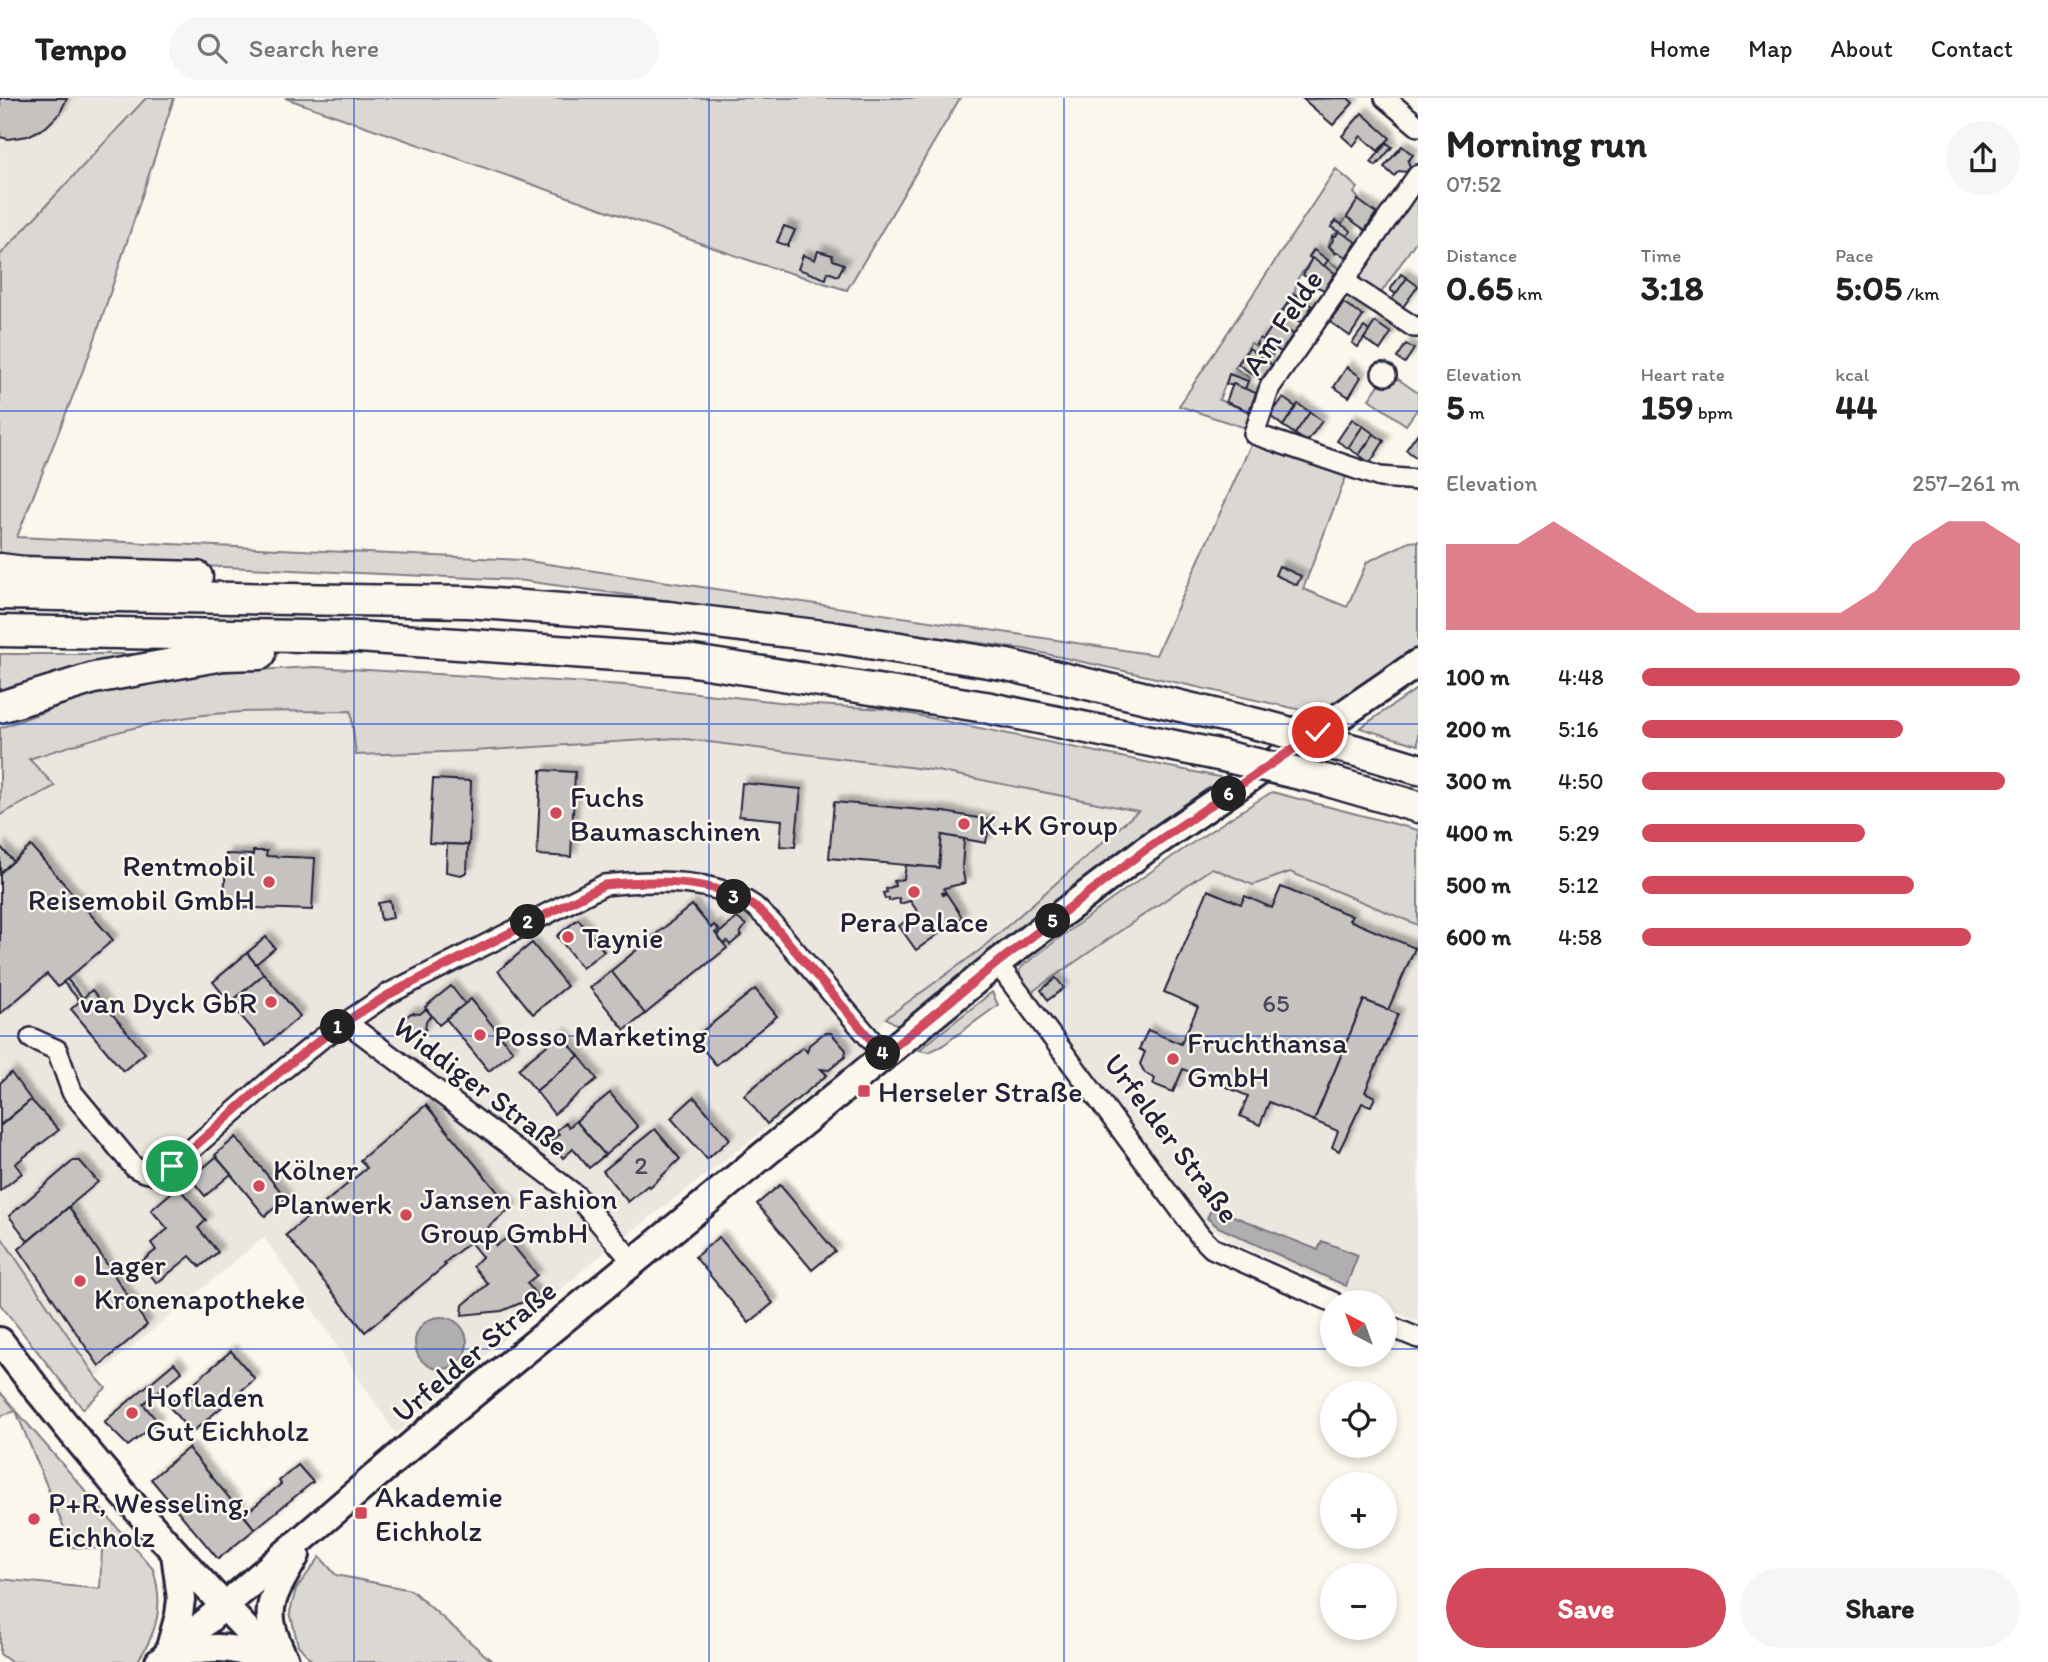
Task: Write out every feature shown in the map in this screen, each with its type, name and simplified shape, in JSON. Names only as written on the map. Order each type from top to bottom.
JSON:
[{"type":"highway","points":[[0,569],[302,581],[385,587],[468,602]]},
{"type":"highway","points":[[0,594],[468,602],[668,617],[831,637],[1007,666],[1265,726],[1418,769]]},
{"type":"highway","points":[[0,631],[358,637],[687,660],[985,707],[1223,756],[1325,780],[1418,807]]},
{"type":"highway","points":[[0,707],[94,678],[223,655],[322,653],[631,670],[687,660]]},
{"type":"main road","name":"Urfelder Straße","points":[[163,1659],[428,1432],[997,963],[1145,850],[1418,663]]},
{"type":"main road","points":[[0,1341],[76,1438],[175,1553],[278,1662]]},
{"type":"main road","points":[[286,1662],[273,1637],[270,1612],[273,1595],[307,1536]]},
{"type":"main road","points":[[163,1659],[180,1607],[175,1553]]},
{"type":"main road","points":[[163,1659],[191,1649],[222,1647],[256,1656],[267,1662]]},
{"type":"street","points":[[1385,98],[1418,126]]},
{"type":"street","name":"Am Felde","points":[[1418,175],[1390,219],[1270,387],[1254,434],[1380,477],[1418,480]]},
{"type":"street","points":[[1345,282],[1418,327]]},
{"type":"street","points":[[31,1038],[57,1050],[72,1092],[134,1167],[145,1174],[158,1173],[169,1169],[273,1078],[346,1022],[388,995],[583,894],[604,885],[642,880],[717,889],[753,905],[770,921],[884,1055]]},
{"type":"street","name":"Urfelder Straße","points":[[997,963],[1200,1236],[1212,1248],[1320,1296]]},
{"type":"street","name":"Widdiger Straße","points":[[346,1022],[576,1195],[633,1262]]},
{"type":"street","points":[[1397,1329],[1418,1338]]},
{"type":"shaded area","points":[[0,98],[144,98],[0,255]]},
{"type":"shaded area","points":[[146,98],[174,98],[93,345],[17,537],[521,560],[1156,655],[1253,440],[1348,471],[1303,589],[1347,607],[1367,562],[1409,542],[1418,541],[1418,653],[1329,716],[1024,649],[517,580],[0,555],[0,255]]},
{"type":"shaded area","points":[[285,98],[960,98],[847,290],[757,263]]},
{"type":"shaded area","points":[[1336,169],[1358,188],[1354,193],[1359,199],[1342,224],[1336,220],[1331,227],[1338,232],[1332,236],[1328,246],[1335,254],[1339,253],[1351,260],[1343,271],[1313,250],[1309,256],[1312,259],[1298,278],[1295,291],[1263,340],[1256,346],[1251,343],[1235,368],[1250,378],[1248,381],[1229,375],[1219,400],[1252,413],[1250,425],[1242,427],[1179,406]]},
{"type":"shaded area","points":[[1418,180],[1418,238],[1379,296],[1357,279]]},
{"type":"shaded area","points":[[1388,372],[1418,393],[1418,408],[1406,425],[1369,399]]},
{"type":"shaded area","points":[[0,654],[189,654],[0,701]]},
{"type":"shaded area","points":[[315,667],[624,685],[798,704],[886,709],[1229,779],[899,1026],[886,1018],[980,950],[1138,811],[932,770],[677,738],[473,751],[356,755],[351,711],[202,715],[152,724],[78,744],[29,759],[55,786],[0,815],[0,728],[94,693],[217,672]]},
{"type":"shaded area","points":[[1418,688],[1418,745],[1360,728]]},
{"type":"shaded area","points":[[351,711],[356,755],[473,751],[677,738],[932,770],[1139,811],[980,950],[886,1018],[862,1055],[592,1262],[396,1434],[264,1237],[96,1377],[0,1235],[0,815],[55,786],[28,760],[111,733],[226,713]]},
{"type":"shaded area","points":[[1272,792],[1418,830],[1418,925],[1290,872],[1253,885],[1212,868],[1030,993],[1023,985],[1019,970],[1025,964],[1146,875]]},
{"type":"shaded area","points":[[1212,868],[1253,885],[1290,872],[1418,925],[1418,1322],[1397,1313],[1397,1290],[1345,1290],[1232,1242],[1200,1219],[1030,993]]},
{"type":"shaded area","points":[[992,992],[998,1005],[942,1046],[929,1052],[919,1050]]},
{"type":"shaded area","points":[[1211,1210],[1221,1211],[1318,1250],[1322,1241],[1358,1255],[1346,1286],[1218,1227],[1207,1218]]},
{"type":"shaded area","points":[[0,1235],[106,1388],[83,1409],[0,1304]]},
{"type":"shaded area","points":[[441,1317],[451,1319],[459,1325],[465,1333],[465,1353],[459,1361],[451,1367],[441,1369],[431,1367],[423,1361],[417,1353],[415,1343],[417,1333],[423,1325],[431,1319]]},
{"type":"shaded area","points":[[0,1392],[153,1569],[158,1594],[157,1617],[150,1640],[137,1662],[11,1662],[0,1654],[0,1579],[100,1589],[102,1549],[72,1547],[16,1411],[0,1416]]},
{"type":"shaded area","points":[[320,1557],[336,1575],[411,1590],[493,1662],[313,1662],[298,1645],[290,1612],[296,1589]]},
{"type":"building","points":[[0,98],[67,98],[60,113],[46,127],[28,136],[8,139],[0,137]]},
{"type":"building","points":[[1348,98],[1353,103],[1333,125],[1303,99]]},
{"type":"building","points":[[1362,113],[1390,138],[1378,151],[1361,136],[1353,146],[1342,136]]},
{"type":"building","points":[[1387,143],[1392,147],[1376,166],[1371,162]]},
{"type":"building","points":[[1402,146],[1413,155],[1408,161],[1410,167],[1406,172],[1399,171],[1394,176],[1384,167]]},
{"type":"building","points":[[1358,200],[1376,213],[1365,230],[1347,217]]},
{"type":"building","points":[[1336,221],[1351,231],[1347,236],[1331,227]]},
{"type":"building","points":[[784,226],[795,230],[788,246],[777,242]]},
{"type":"building","points":[[1339,231],[1356,242],[1346,257],[1329,246],[1333,240],[1332,236],[1336,236]]},
{"type":"building","points":[[1314,250],[1328,260],[1324,266],[1309,257]]},
{"type":"building","points":[[818,251],[832,255],[833,260],[844,264],[838,276],[828,272],[826,279],[798,269],[803,255],[815,260]]},
{"type":"building","points":[[1312,258],[1335,273],[1324,290],[1307,282],[1309,279],[1303,275]]},
{"type":"building","points":[[1401,274],[1407,278],[1396,294],[1390,290]]},
{"type":"building","points":[[1407,278],[1418,286],[1403,307],[1392,299]]},
{"type":"building","points":[[1295,294],[1312,306],[1301,323],[1283,310]]},
{"type":"building","points":[[1344,303],[1363,316],[1350,336],[1330,322]]},
{"type":"building","points":[[1275,322],[1293,334],[1281,352],[1263,340]]},
{"type":"building","points":[[1375,322],[1391,333],[1380,350],[1364,339]]},
{"type":"building","points":[[1364,327],[1369,331],[1358,347],[1352,343]]},
{"type":"building","points":[[1260,338],[1276,349],[1272,355],[1256,344]]},
{"type":"building","points":[[1406,344],[1414,349],[1405,363],[1397,358]]},
{"type":"building","points":[[1249,348],[1272,365],[1261,380],[1238,364]]},
{"type":"building","points":[[1347,367],[1361,377],[1349,397],[1334,387]]},
{"type":"building","points":[[1229,374],[1248,381],[1245,389],[1226,384]]},
{"type":"building","points":[[1233,384],[1256,393],[1249,411],[1226,402]]},
{"type":"building","points":[[1283,398],[1296,407],[1283,426],[1270,416]]},
{"type":"building","points":[[1298,404],[1310,412],[1295,434],[1283,426]]},
{"type":"building","points":[[1310,412],[1322,421],[1307,442],[1295,434]]},
{"type":"building","points":[[1352,419],[1363,426],[1348,448],[1337,441]]},
{"type":"building","points":[[1363,426],[1374,434],[1359,455],[1348,448]]},
{"type":"building","points":[[1418,433],[1418,456],[1417,458],[1406,450]]},
{"type":"building","points":[[1374,434],[1384,441],[1370,463],[1359,455]]},
{"type":"building","points":[[1279,566],[1301,576],[1297,585],[1275,575]]},
{"type":"building","name":"Fuchs Baumaschinen","points":[[541,770],[575,772],[571,857],[537,855]]},
{"type":"building","points":[[433,779],[471,781],[469,845],[429,843]]},
{"type":"building","points":[[742,783],[801,789],[795,847],[780,846],[782,820],[739,816]]},
{"type":"building","points":[[834,802],[944,812],[990,820],[986,843],[942,835],[939,868],[829,858]]},
{"type":"building","name":"Pera Palace","points":[[942,835],[964,839],[962,868],[965,883],[944,888],[945,892],[942,893],[946,893],[962,917],[916,950],[899,926],[918,912],[910,901],[900,904],[899,898],[889,901],[883,893],[895,886],[894,881],[904,879],[906,865],[939,868]]},
{"type":"building","points":[[447,844],[468,845],[467,872],[461,875],[446,872]]},
{"type":"building","points":[[0,846],[13,861],[0,873]]},
{"type":"building","points":[[31,846],[113,940],[58,987],[47,974],[0,1014],[0,873]]},
{"type":"building","name":"Rentmobil Reisemobil GmbH","points":[[253,851],[267,851],[266,856],[315,858],[312,910],[224,907],[226,854],[253,855]]},
{"type":"building","points":[[1281,887],[1352,916],[1349,920],[1415,948],[1388,1010],[1364,1000],[1314,1121],[1269,1102],[1260,1125],[1240,1116],[1248,1096],[1183,1069],[1173,1092],[1153,1084],[1155,1079],[1145,1073],[1140,1064],[1145,1052],[1139,1049],[1148,1030],[1181,1044],[1198,1007],[1164,992],[1208,890],[1241,904],[1245,896],[1272,908]]},
{"type":"building","points":[[390,901],[393,918],[381,920],[378,903]]},
{"type":"building","points":[[692,905],[711,928],[714,925],[719,930],[715,933],[727,948],[645,1014],[611,971]]},
{"type":"building","points":[[737,918],[746,925],[740,933],[742,935],[730,945],[727,941],[724,944],[717,935]]},
{"type":"building","points":[[578,919],[604,951],[582,968],[557,936]]},
{"type":"building","points":[[266,937],[275,948],[256,964],[247,953]]},
{"type":"building","points":[[532,943],[567,986],[533,1014],[498,971]]},
{"type":"building","points":[[247,953],[264,974],[230,1003],[213,982]]},
{"type":"building","points":[[611,971],[645,1014],[625,1030],[590,988]]},
{"type":"building","points":[[264,974],[300,1016],[266,1045],[230,1003]]},
{"type":"building","points":[[1056,978],[1064,988],[1048,1000],[1041,990]]},
{"type":"building","points":[[67,979],[83,998],[80,1001],[63,982]]},
{"type":"building","points":[[451,986],[465,1004],[439,1025],[425,1007]]},
{"type":"building","points":[[755,989],[777,1016],[716,1065],[694,1038]]},
{"type":"building","points":[[92,990],[145,1053],[123,1071],[71,1009]]},
{"type":"building","name":"Posso Marketing","points":[[471,999],[513,1051],[489,1071],[446,1019]]},
{"type":"building","points":[[1364,1000],[1398,1014],[1365,1092],[1375,1097],[1371,1106],[1362,1103],[1339,1151],[1332,1147],[1338,1131],[1314,1121]]},
{"type":"building","points":[[426,1009],[432,1016],[426,1021],[425,1030],[418,1036],[408,1035],[403,1028],[404,1019],[411,1013],[420,1014]]},
{"type":"building","points":[[824,1033],[831,1033],[846,1050],[845,1057],[829,1070],[821,1069],[827,1075],[767,1124],[744,1095],[803,1047],[807,1052],[809,1045]]},
{"type":"building","points":[[561,1034],[579,1056],[536,1091],[518,1069]]},
{"type":"building","points":[[579,1056],[597,1079],[554,1114],[536,1091]]},
{"type":"building","points":[[11,1073],[31,1100],[0,1125],[0,1083]]},
{"type":"building","points":[[610,1093],[638,1127],[605,1155],[576,1121]]},
{"type":"building","points":[[694,1097],[730,1139],[707,1159],[671,1118]]},
{"type":"building","points":[[31,1100],[59,1130],[15,1164],[22,1173],[0,1191],[0,1126]]},
{"type":"building","name":"Jansen Fashion Group GmbH","points":[[426,1105],[511,1208],[484,1231],[496,1246],[507,1238],[537,1275],[527,1283],[537,1296],[502,1311],[462,1315],[463,1305],[488,1284],[473,1266],[482,1257],[470,1242],[365,1332],[286,1235],[367,1168],[360,1160]]},
{"type":"building","points":[[576,1121],[605,1155],[589,1168],[573,1149],[563,1158],[550,1142],[559,1134],[556,1131],[566,1123],[569,1127]]},
{"type":"building","points":[[655,1129],[680,1159],[650,1187],[648,1185],[628,1202],[603,1171]]},
{"type":"building","name":"Kölner Planwerk","points":[[236,1137],[286,1198],[265,1216],[215,1155]]},
{"type":"building","points":[[216,1157],[231,1174],[205,1196],[191,1179],[199,1168],[201,1170]]},
{"type":"building","points":[[73,1161],[80,1161],[98,1182],[28,1241],[9,1216]]},
{"type":"building","points":[[780,1185],[835,1251],[812,1270],[757,1204]]},
{"type":"building","points":[[178,1187],[206,1220],[198,1228],[218,1252],[200,1267],[190,1256],[157,1283],[140,1263],[156,1250],[151,1243],[168,1229],[151,1210]]},
{"type":"building","name":"Lager Kronenapotheke","points":[[69,1207],[147,1325],[99,1366],[19,1249]]},
{"type":"building","points":[[719,1237],[773,1303],[749,1323],[695,1257]]},
{"type":"building","points":[[231,1351],[255,1379],[191,1433],[168,1405]]},
{"type":"building","name":"Hofladen Gut Eichholz","points":[[174,1363],[182,1372],[143,1404],[158,1422],[128,1446],[104,1422]]},
{"type":"building","points":[[188,1448],[255,1529],[218,1559],[151,1479]]},
{"type":"building","points":[[298,1465],[313,1482],[255,1529],[244,1515],[281,1484],[279,1481]]},
{"type":"place","name":"Fuchs Baumaschinen","points":[[556,813]]},
{"type":"place","name":"K+K Group","points":[[964,824]]},
{"type":"place","name":"Rentmobil Reisemobil GmbH","points":[[269,882]]},
{"type":"place","name":"Pera Palace","points":[[914,892]]},
{"type":"place","name":"Taynie","points":[[568,937]]},
{"type":"place","name":"van Dyck GbR","points":[[271,1002]]},
{"type":"place","name":"Posso Marketing","points":[[480,1035]]},
{"type":"place","name":"Fruchthansa GmbH","points":[[1173,1059]]},
{"type":"place","name":"Herseler Straße","points":[[864,1091]]},
{"type":"place","name":"Kölner Planwerk","points":[[259,1186]]},
{"type":"place","name":"Jansen Fashion Group GmbH","points":[[406,1215]]},
{"type":"place","name":"Lager Kronenapotheke","points":[[80,1281]]},
{"type":"place","name":"Hofladen Gut Eichholz","points":[[132,1413]]},
{"type":"place","name":"Akademie Eichholz","points":[[361,1513]]},
{"type":"place","name":"P+R, Wesseling, Eichholz","points":[[34,1519]]},
{"type":"route","points":[[172,1166],[273,1078],[321,1039],[360,1013],[388,995],[604,885],[642,880],[717,889],[753,905],[770,921],[884,1055],[997,963],[1145,850],[1318,732]]}]
